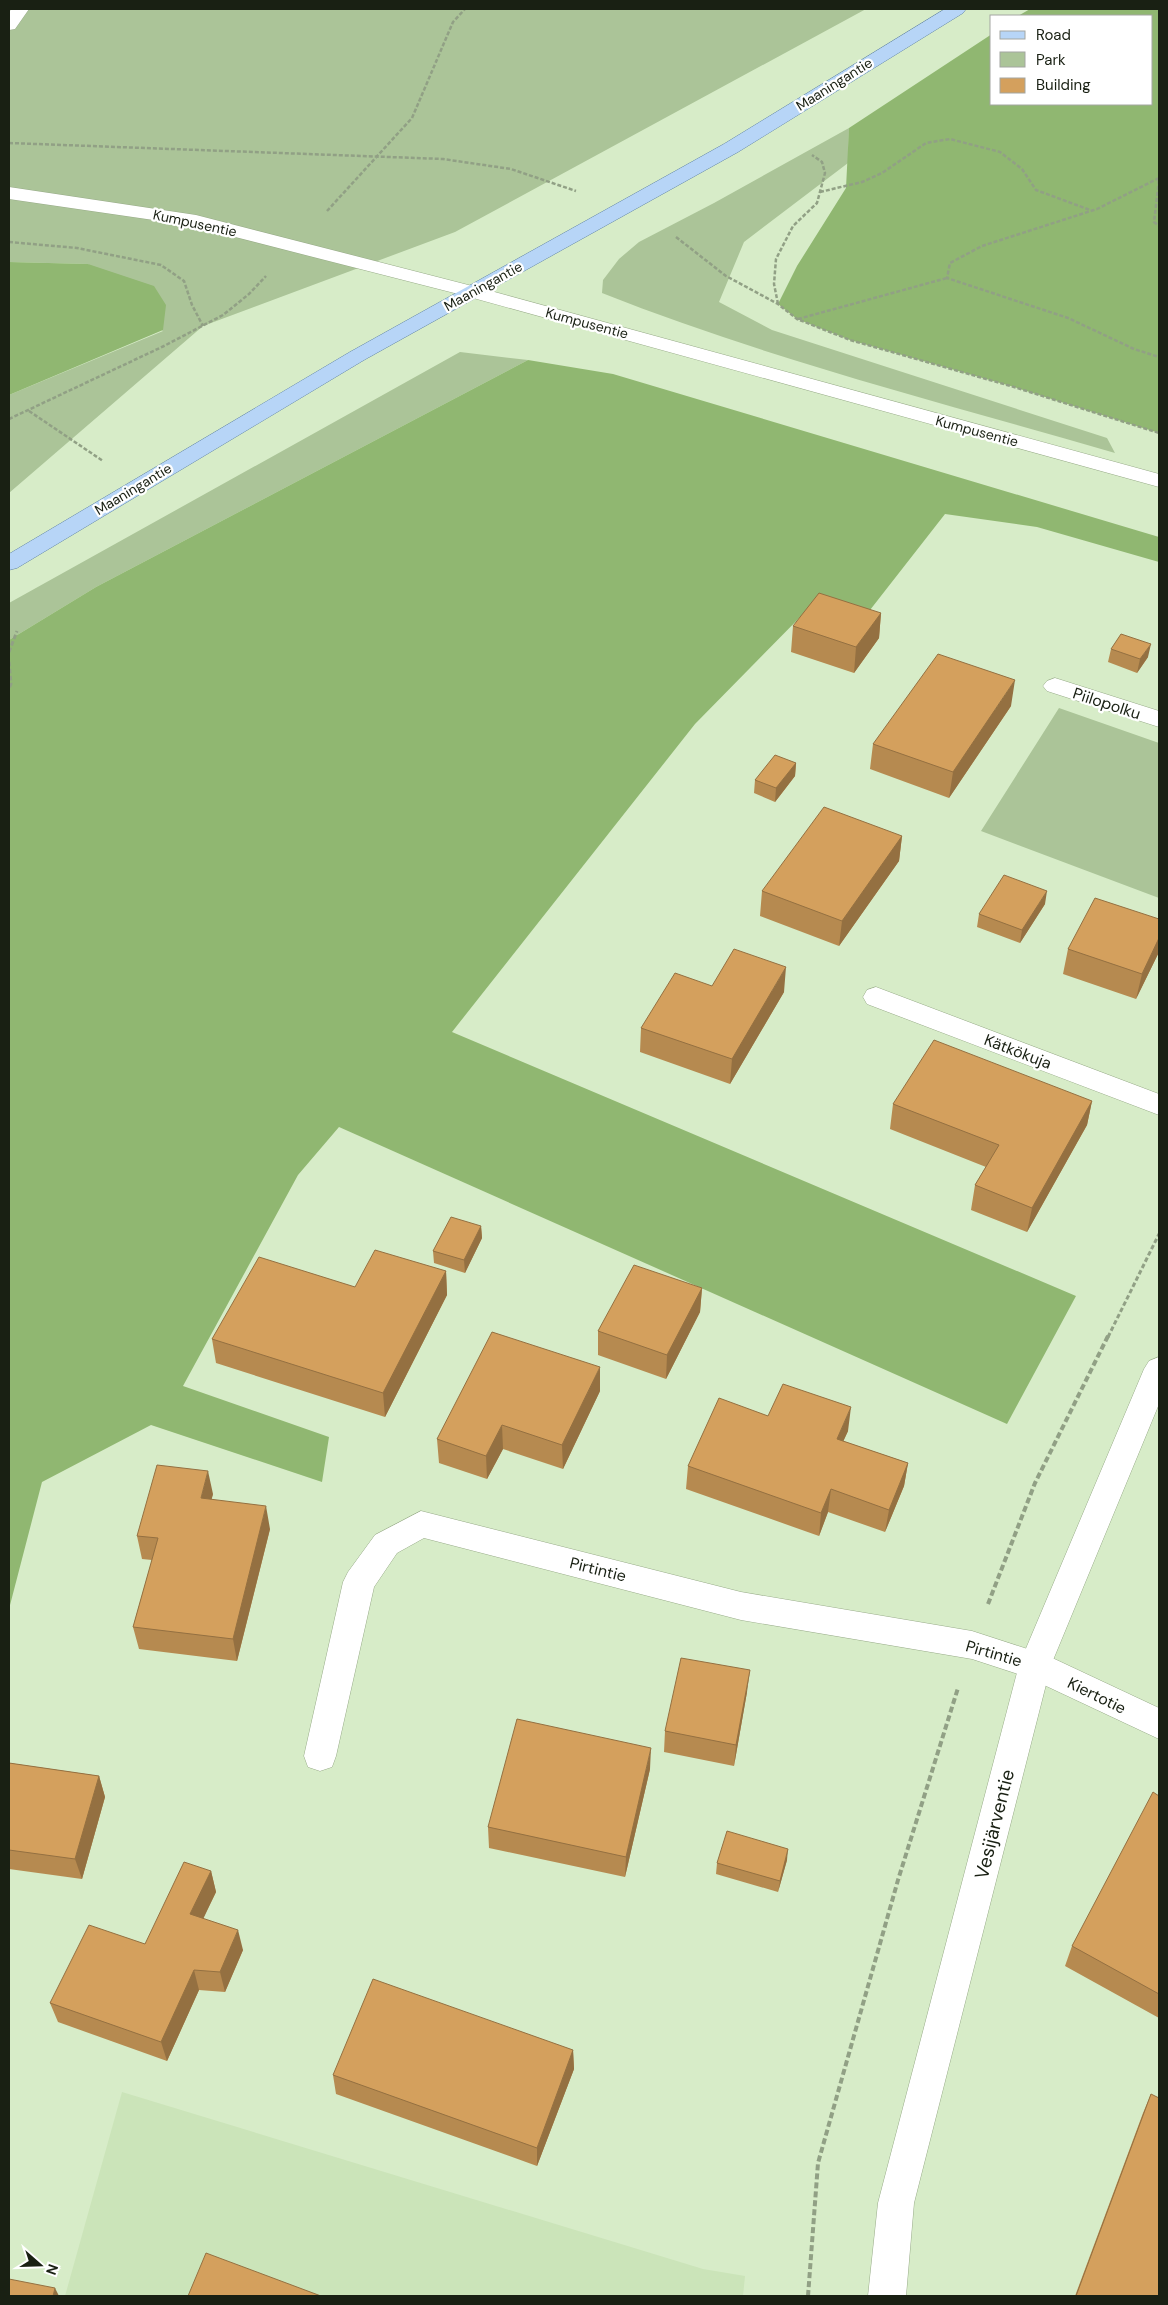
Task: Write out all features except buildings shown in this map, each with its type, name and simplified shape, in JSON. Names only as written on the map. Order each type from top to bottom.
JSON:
[{"type":"main road","name":"Maaningantie","points":[[9,563],[357,356],[731,148],[957,9]]},
{"type":"street","points":[[9,25],[20,9]]},
{"type":"street","name":"Kumpusentie","points":[[9,193],[189,219],[473,292],[1159,481]]},
{"type":"street","name":"Piilopolku","points":[[1055,686],[1159,719]]},
{"type":"street","name":"Kätkökuja","points":[[876,997],[1159,1105]]},
{"type":"street","name":"Vesijärventie","points":[[887,2296],[896,2203],[1035,1665],[1159,1369]]},
{"type":"street","name":"Pirtintie","points":[[320,1756],[359,1582],[386,1544],[421,1524],[741,1606],[972,1645],[1035,1665]]},
{"type":"street","name":"Kiertotie","points":[[1035,1665],[1159,1724]]},
{"type":"path","points":[[327,211],[357,177],[378,158],[412,118],[453,22],[465,9]]},
{"type":"path","points":[[820,192],[862,182],[882,173],[926,143],[950,139],[1000,152],[1022,169],[1036,190],[1091,210]]},
{"type":"path","points":[[9,142],[443,160],[511,169],[583,192]]},
{"type":"path","points":[[778,304],[774,284],[776,259],[793,226],[817,203],[826,173],[822,162],[812,155]]},
{"type":"path","points":[[947,278],[950,262],[982,246],[1091,210],[1159,179]]},
{"type":"path","points":[[1159,179],[1154,222],[1159,226]]},
{"type":"path","points":[[676,237],[726,276],[778,304],[797,319],[850,340],[1014,387],[1159,433]]},
{"type":"path","points":[[9,242],[77,248],[162,265],[184,281],[192,305],[203,326]]},
{"type":"path","points":[[9,419],[30,411],[223,315],[267,275]]},
{"type":"path","points":[[797,319],[947,278],[1068,318],[1134,349],[1159,357]]},
{"type":"path","points":[[30,411],[109,465]]},
{"type":"path","points":[[9,652],[17,631]]},
{"type":"path","points":[[9,662],[11,684],[9,688]]},
{"type":"path","points":[[808,2296],[818,2162],[898,1880],[972,1645],[1035,1483],[1159,1234]]},
{"type":"shaded area","points":[[122,2092],[703,2269],[745,2276],[743,2296],[65,2296]]},
{"type":"green space","points":[[9,9],[866,9],[455,232],[203,326],[9,493],[9,395],[163,331],[88,264],[9,262]]},
{"type":"green space","points":[[1030,9],[1159,9],[1159,433],[1014,387],[850,340],[797,319],[778,304],[797,266],[846,188],[849,128],[990,35],[990,105],[1153,105],[1153,15],[1020,15]]},
{"type":"green space","points":[[849,128],[848,163],[744,242],[719,302],[772,330],[1107,438],[1115,453],[792,359],[728,339],[602,293],[603,280],[619,259],[639,242],[714,203]]},
{"type":"green space","points":[[9,262],[88,264],[154,286],[166,305],[163,330],[9,395]]},
{"type":"green space","points":[[460,352],[528,360],[96,587],[9,640],[9,603]]},
{"type":"green space","points":[[528,360],[613,374],[1159,537],[1159,562],[1037,527],[945,514],[863,619],[814,603],[695,724],[452,1032],[1076,1296],[1007,1424],[339,1127],[298,1175],[183,1386],[329,1437],[322,1482],[151,1425],[42,1482],[9,1609],[9,640],[96,587]]},
{"type":"green space","points":[[1059,708],[1159,743],[1159,898],[981,831]]}]
